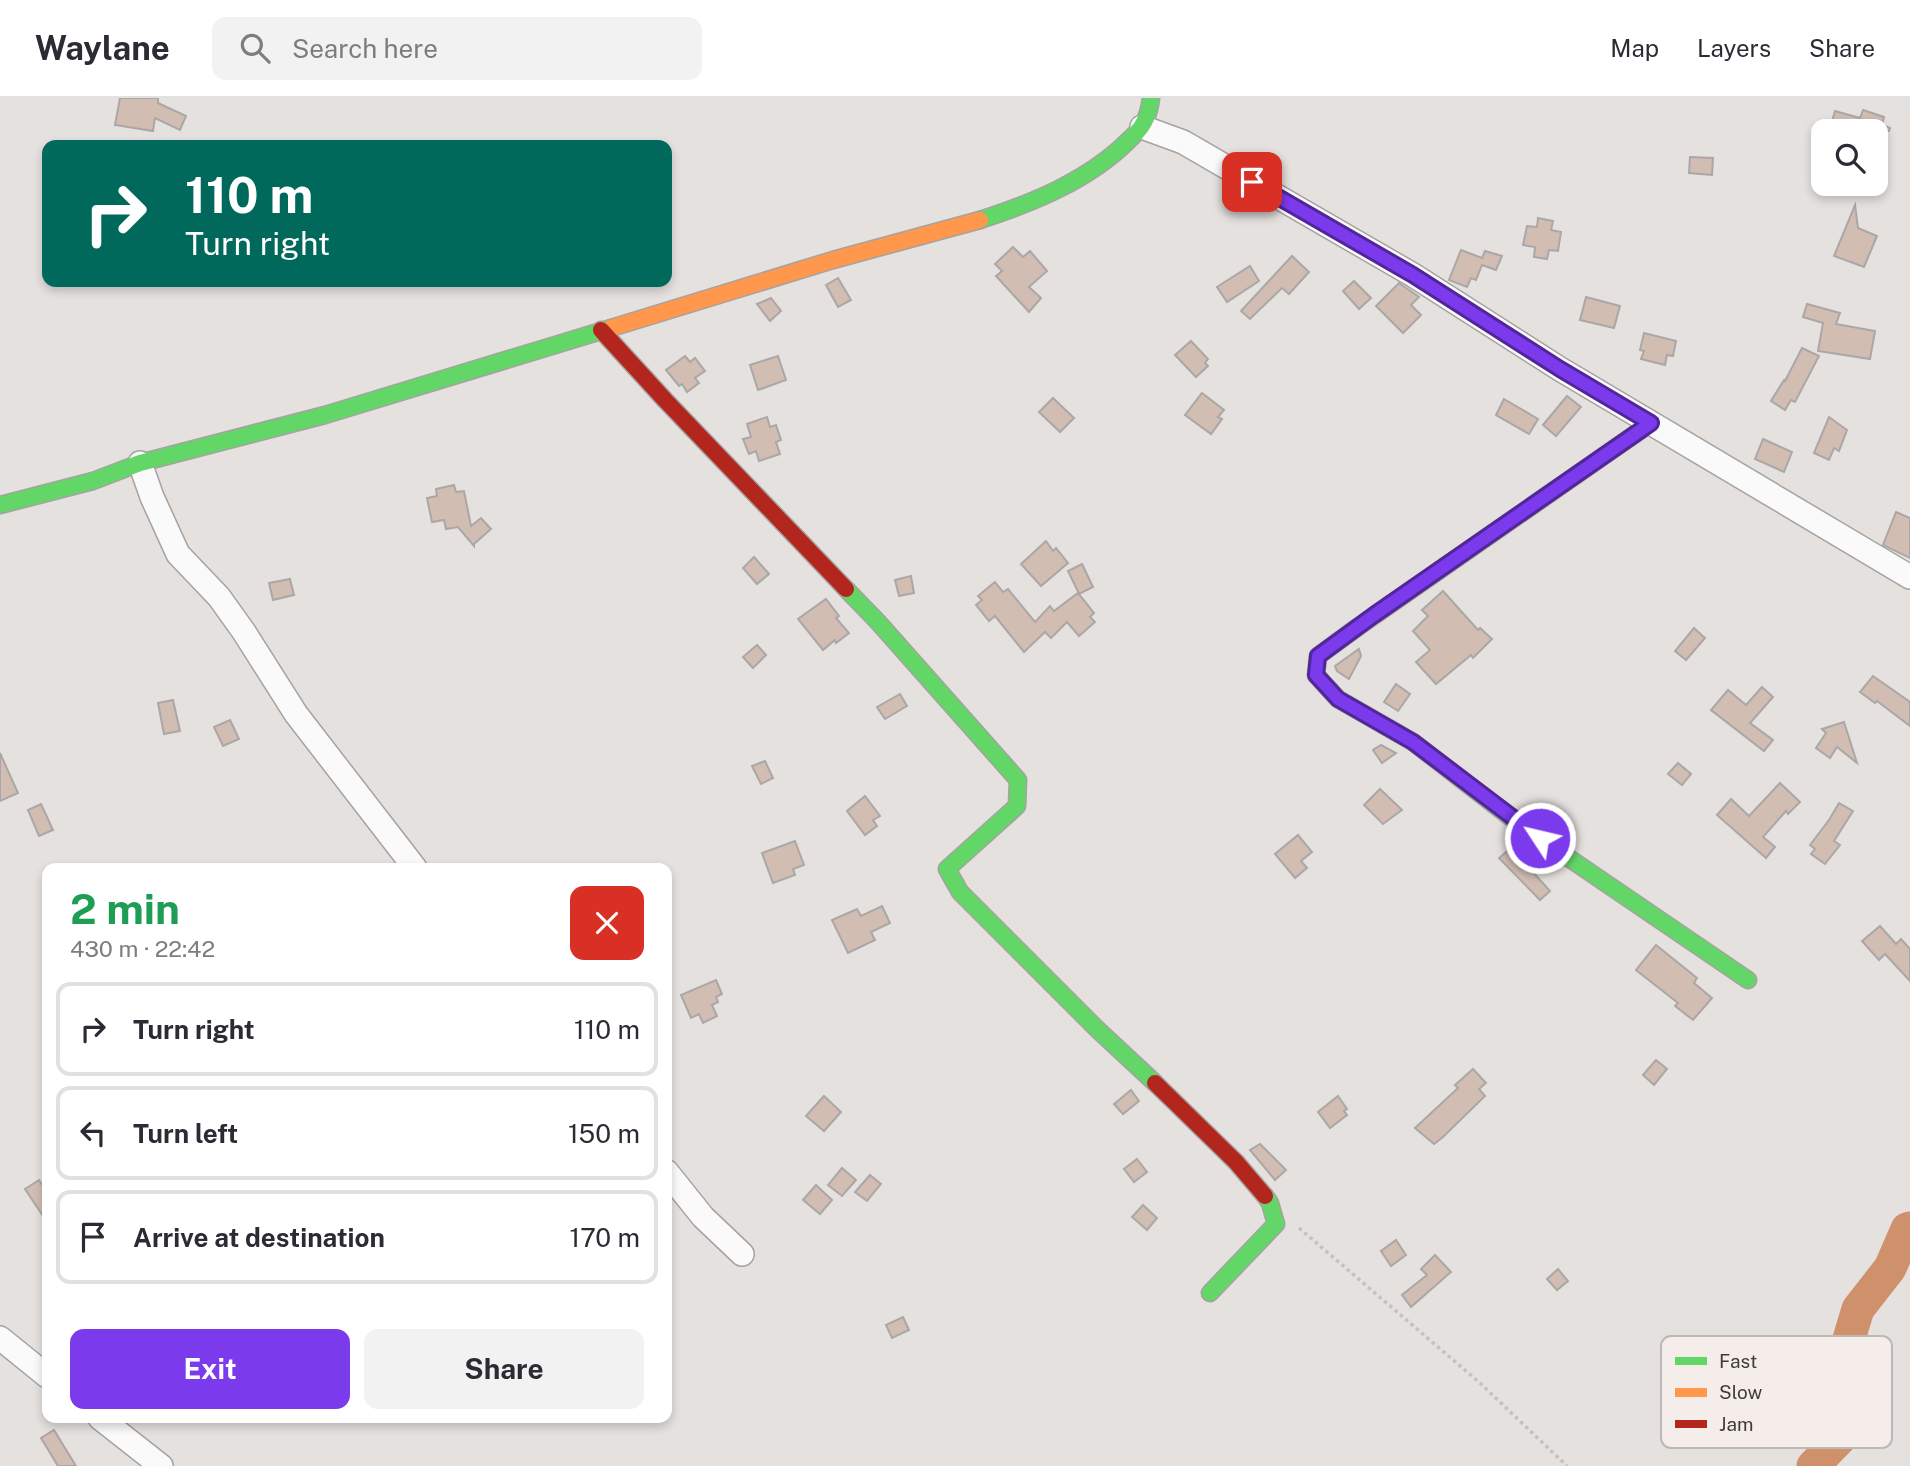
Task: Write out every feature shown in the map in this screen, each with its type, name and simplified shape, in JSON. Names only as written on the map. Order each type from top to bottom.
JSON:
[{"type":"street","points":[[0,505],[93,481],[140,463],[324,415],[833,260],[944,232],[1021,205],[1074,181],[1119,150],[1142,127],[1149,112],[1151,98]]},
{"type":"street","points":[[1142,127],[1183,142],[1389,261],[1560,369],[1910,577]]},
{"type":"street","points":[[601,330],[878,622],[1018,780],[1017,806],[947,869],[960,892],[1236,1162],[1270,1203],[1276,1224],[1210,1293]]},
{"type":"street","points":[[1651,423],[1318,656],[1316,675],[1338,699],[1413,742],[1519,824],[1748,980]]},
{"type":"street","points":[[140,463],[178,554],[219,597],[296,713],[411,863]]},
{"type":"street","points":[[672,1178],[703,1217],[742,1254]]},
{"type":"street","points":[[0,1338],[42,1373]]},
{"type":"street","points":[[106,1423],[161,1466]]},
{"type":"path","points":[[1299,1227],[1480,1383],[1567,1466]]},
{"type":"building","points":[[120,98],[158,98],[158,103],[186,116],[180,130],[155,118],[153,131],[115,125]]},
{"type":"building","points":[[1863,110],[1884,117],[1884,119],[1833,119],[1835,111],[1860,118]]},
{"type":"building","points":[[1690,157],[1713,158],[1712,175],[1689,173]]},
{"type":"building","points":[[1855,205],[1858,228],[1877,236],[1864,267],[1834,256]]},
{"type":"building","points":[[1538,218],[1553,221],[1551,230],[1561,232],[1558,251],[1549,250],[1547,259],[1534,257],[1535,247],[1523,245],[1527,226],[1537,227]]},
{"type":"building","points":[[1013,247],[1023,257],[1030,251],[1047,271],[1029,287],[1041,298],[1029,312],[996,276],[1002,271],[995,264]]},
{"type":"building","points":[[1461,250],[1482,258],[1485,251],[1502,256],[1496,270],[1482,265],[1476,280],[1471,278],[1467,287],[1449,280]]},
{"type":"building","points":[[1292,256],[1309,272],[1289,294],[1282,288],[1250,319],[1241,311]]},
{"type":"building","points":[[1250,266],[1259,281],[1227,302],[1217,287]]},
{"type":"building","points":[[838,278],[851,300],[838,307],[826,285]]},
{"type":"building","points":[[1354,281],[1371,298],[1359,309],[1343,291]]},
{"type":"building","points":[[1399,283],[1419,297],[1411,305],[1421,315],[1403,333],[1376,306]]},
{"type":"building","points":[[1586,297],[1620,306],[1614,328],[1580,320]]},
{"type":"building","points":[[771,298],[781,311],[770,321],[757,304]]},
{"type":"building","points":[[1807,304],[1840,313],[1836,324],[1875,331],[1870,359],[1818,351],[1823,323],[1803,317]]},
{"type":"building","points":[[1644,333],[1676,341],[1673,356],[1667,355],[1665,365],[1641,359]]},
{"type":"building","points":[[1191,341],[1208,359],[1205,363],[1208,366],[1196,377],[1175,355]]},
{"type":"building","points":[[1802,348],[1819,356],[1795,402],[1791,400],[1785,410],[1771,401]]},
{"type":"building","points":[[685,356],[690,362],[695,358],[705,371],[695,378],[699,383],[687,392],[666,370]]},
{"type":"building","points":[[778,356],[786,380],[758,390],[750,365]]},
{"type":"building","points":[[1202,393],[1224,410],[1218,417],[1222,419],[1211,434],[1185,415]]},
{"type":"building","points":[[1567,396],[1581,407],[1556,436],[1543,425]]},
{"type":"building","points":[[1053,398],[1074,418],[1060,432],[1039,412]]},
{"type":"building","points":[[1504,399],[1538,419],[1529,434],[1496,415]]},
{"type":"building","points":[[767,417],[770,427],[776,425],[781,440],[776,442],[780,454],[759,461],[756,451],[749,454],[743,439],[751,437],[747,424]]},
{"type":"building","points":[[1829,417],[1847,430],[1839,451],[1834,448],[1829,460],[1814,453]]},
{"type":"building","points":[[1763,439],[1792,452],[1784,472],[1755,459]]},
{"type":"building","points":[[454,485],[456,492],[464,491],[471,526],[481,518],[491,529],[474,546],[458,527],[446,529],[444,520],[432,522],[427,498],[437,496],[436,489]]},
{"type":"building","points":[[1896,512],[1910,518],[1910,558],[1883,545]]},
{"type":"building","points":[[1046,541],[1053,551],[1056,548],[1068,563],[1041,586],[1021,564]]},
{"type":"building","points":[[754,557],[769,574],[757,584],[743,568]]},
{"type":"building","points":[[1082,564],[1093,587],[1079,594],[1068,571]]},
{"type":"building","points":[[911,576],[914,593],[899,596],[895,580]]},
{"type":"building","points":[[290,579],[294,595],[273,600],[269,583]]},
{"type":"building","points":[[995,582],[1003,592],[1008,589],[1035,622],[1050,606],[1054,611],[1078,593],[1094,613],[1090,617],[1095,622],[1079,636],[1067,622],[1051,638],[1045,632],[1024,652],[995,616],[989,621],[976,605],[982,600],[978,596]]},
{"type":"building","points":[[1443,591],[1478,630],[1480,628],[1492,639],[1473,658],[1471,655],[1436,684],[1416,662],[1430,650],[1413,631],[1428,616],[1422,610]]},
{"type":"building","points":[[826,599],[839,616],[836,618],[849,633],[823,650],[798,619]]},
{"type":"building","points":[[1694,628],[1705,638],[1686,660],[1675,651]]},
{"type":"building","points":[[757,645],[766,655],[753,668],[743,657]]},
{"type":"building","points":[[1359,649],[1361,656],[1349,679],[1337,671],[1335,666]]},
{"type":"building","points":[[1873,676],[1910,702],[1910,726],[1877,701],[1875,703],[1860,692]]},
{"type":"building","points":[[1396,684],[1410,694],[1398,711],[1384,702]]},
{"type":"building","points":[[1762,687],[1773,697],[1750,723],[1773,740],[1764,751],[1711,710],[1728,690],[1746,705]]},
{"type":"building","points":[[900,694],[907,706],[885,719],[877,707]]},
{"type":"building","points":[[173,700],[180,731],[164,734],[158,703]]},
{"type":"building","points":[[230,720],[239,739],[223,746],[214,727]]},
{"type":"building","points":[[1844,722],[1857,763],[1837,747],[1830,758],[1816,748],[1826,733],[1822,729]]},
{"type":"building","points":[[1381,745],[1396,753],[1382,763],[1373,750]]},
{"type":"building","points":[[0,753],[18,793],[0,801]]},
{"type":"building","points":[[765,761],[773,778],[761,784],[752,766]]},
{"type":"building","points":[[1678,763],[1691,774],[1682,785],[1668,774]]},
{"type":"building","points":[[1780,783],[1800,802],[1788,814],[1786,811],[1763,837],[1775,847],[1766,858],[1717,815],[1731,799],[1749,816]]},
{"type":"building","points":[[1380,789],[1402,810],[1383,824],[1364,805]]},
{"type":"building","points":[[865,796],[880,816],[873,820],[877,826],[865,835],[847,811]]},
{"type":"building","points":[[1839,803],[1853,811],[1834,841],[1840,845],[1825,864],[1811,854],[1815,849],[1810,845]]},
{"type":"building","points":[[41,804],[53,830],[39,836],[28,810]]},
{"type":"building","points":[[1298,835],[1312,852],[1301,861],[1307,868],[1295,878],[1275,854]]},
{"type":"building","points":[[795,841],[804,865],[793,869],[795,875],[773,883],[762,853]]},
{"type":"building","points":[[1511,848],[1520,858],[1526,854],[1536,865],[1531,870],[1550,891],[1540,900],[1499,858]]},
{"type":"building","points":[[882,906],[890,923],[871,932],[875,940],[848,953],[832,920],[857,909],[861,916]]},
{"type":"building","points":[[1880,926],[1896,944],[1901,939],[1910,949],[1910,981],[1885,954],[1879,960],[1862,941]]},
{"type":"building","points":[[1656,945],[1697,978],[1694,983],[1712,998],[1693,1020],[1675,1006],[1678,1003],[1636,970]]},
{"type":"building","points":[[716,980],[722,994],[716,997],[718,1002],[712,1005],[717,1016],[703,1023],[699,1014],[691,1018],[681,995]]},
{"type":"building","points":[[1656,1060],[1667,1069],[1654,1085],[1643,1075]]},
{"type":"building","points":[[1473,1069],[1486,1083],[1479,1089],[1485,1096],[1434,1144],[1415,1128],[1458,1088],[1455,1085]]},
{"type":"building","points":[[1131,1090],[1139,1101],[1123,1114],[1114,1104]]},
{"type":"building","points":[[824,1096],[841,1112],[824,1131],[806,1116]]},
{"type":"building","points":[[1338,1096],[1347,1109],[1344,1111],[1347,1115],[1330,1128],[1318,1112]]},
{"type":"building","points":[[1260,1144],[1286,1170],[1275,1180],[1250,1150]]},
{"type":"building","points":[[1137,1159],[1147,1172],[1134,1182],[1124,1169]]},
{"type":"building","points":[[842,1168],[856,1180],[842,1196],[828,1185]]},
{"type":"building","points":[[870,1175],[881,1184],[867,1201],[855,1192]]},
{"type":"building","points":[[39,1180],[42,1184],[42,1214],[25,1189]]},
{"type":"building","points":[[816,1185],[832,1200],[820,1214],[803,1200]]},
{"type":"building","points":[[1143,1205],[1157,1218],[1147,1230],[1132,1217]]},
{"type":"building","points":[[1396,1240],[1406,1255],[1391,1266],[1381,1251]]},
{"type":"building","points":[[1435,1255],[1451,1272],[1411,1307],[1402,1295],[1427,1275],[1421,1269]]},
{"type":"building","points":[[1558,1269],[1568,1281],[1557,1290],[1547,1279]]},
{"type":"building","points":[[903,1317],[909,1330],[892,1338],[886,1325]]},
{"type":"building","points":[[54,1430],[76,1466],[58,1466],[41,1438]]},
{"type":"waterway","points":[[1850,1336],[1858,1309],[1890,1268],[1907,1229],[1910,1228]]},
{"type":"waterway","points":[[1813,1466],[1831,1448]]},
{"type":"traffic: fast","points":[[980,220],[1040,198],[1096,167],[1140,128],[1145,121],[1151,98]]},
{"type":"traffic: fast","points":[[0,505],[93,481],[140,463],[325,415],[611,328]]},
{"type":"traffic: fast","points":[[846,589],[1018,780],[1017,806],[947,869],[960,892],[1155,1083]]},
{"type":"traffic: fast","points":[[1355,629],[1318,656],[1316,675],[1338,699],[1413,742],[1519,824],[1748,980]]},
{"type":"traffic: fast","points":[[1210,1293],[1276,1224],[1265,1196]]},
{"type":"traffic: slow","points":[[611,328],[833,260],[980,220]]},
{"type":"traffic: slow","points":[[1355,629],[1651,423]]},
{"type":"traffic: jam","points":[[601,330],[846,589]]},
{"type":"traffic: jam","points":[[1155,1083],[1236,1162],[1265,1196]]},
{"type":"route","points":[[1252,182],[1413,275],[1560,369],[1651,423],[1318,656],[1316,675],[1338,699],[1413,742],[1540,838]]}]
